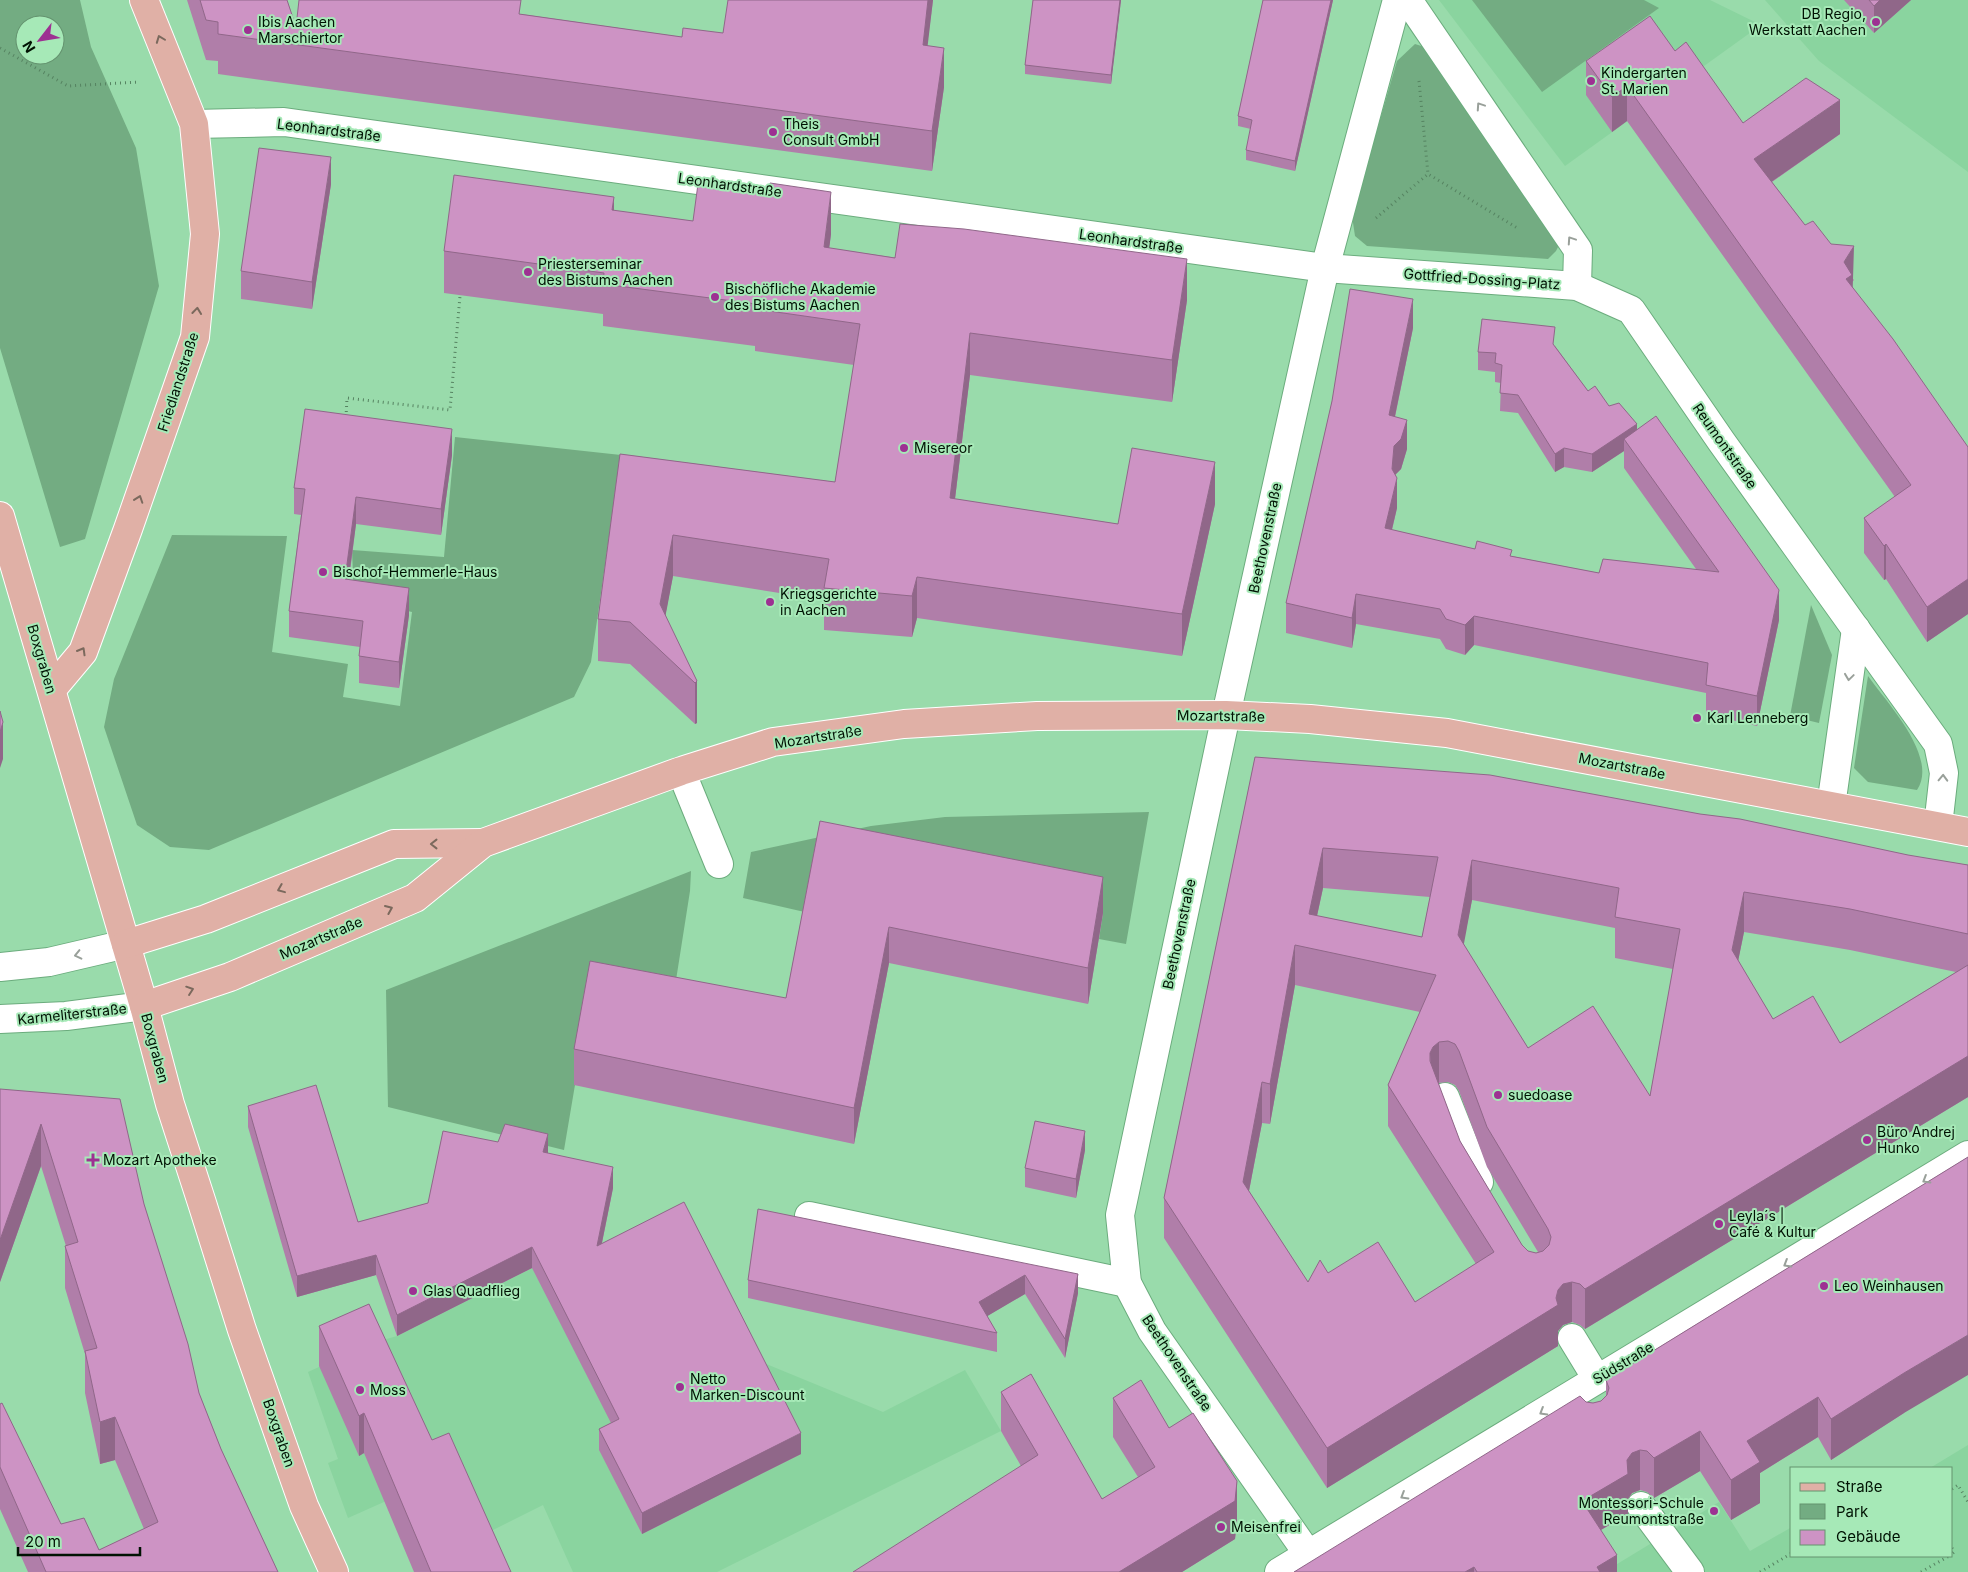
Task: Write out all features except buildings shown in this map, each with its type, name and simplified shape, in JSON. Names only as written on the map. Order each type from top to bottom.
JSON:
[{"type":"main road","name":"Friedlandstraße","points":[[52,689],[83,652],[128,529],[194,336],[204,234],[194,124],[144,0]]},
{"type":"main road","name":"Boxgraben","points":[[0,516],[144,1006],[170,1104],[242,1330],[304,1506],[334,1572]]},
{"type":"main road","name":"Mozartstraße","points":[[144,1006],[230,977],[414,898],[483,844],[681,771],[773,742],[904,724],[1037,716],[1226,715],[1310,719],[1447,733],[1968,832]]},
{"type":"main road","name":"Mozartstraße","points":[[126,944],[224,912],[394,844],[483,844]]},
{"type":"street","points":[[1325,268],[1397,0]]},
{"type":"street","name":"Gottfried-Dossing-Platz","points":[[1325,268],[1577,286],[1578,250],[1408,0]]},
{"type":"street","name":"Leonhardstraße","points":[[194,124],[284,122],[1325,268]]},
{"type":"street","name":"Beethovenstraße","points":[[1308,1554],[1152,1331],[1127,1284],[1120,1215],[1226,715],[1325,268]]},
{"type":"street","name":"Reumontstraße","points":[[1577,286],[1631,310],[1715,433],[1938,744],[1944,773],[1938,826]]},
{"type":"street","points":[[1831,806],[1856,629]]},
{"type":"street","points":[[681,771],[718,864]]},
{"type":"street","points":[[0,967],[49,962],[126,944]]},
{"type":"street","name":"Karmeliterstraße","points":[[0,1019],[66,1016],[144,1006]]},
{"type":"street","points":[[1445,1098],[1473,1174],[1492,1206]]},
{"type":"street","name":"Südstraße","points":[[1279,1572],[1968,1155]]},
{"type":"street","points":[[809,1216],[1127,1284]]},
{"type":"street","points":[[1572,1338],[1597,1379]]},
{"type":"street","points":[[1573,1394],[1588,1419]]},
{"type":"street","points":[[1641,1506],[1690,1572]]},
{"type":"path","points":[[0,48],[68,86],[136,83],[175,78]]},
{"type":"path","points":[[1418,72],[1428,174]]},
{"type":"path","points":[[1334,234],[1355,236],[1428,174]]},
{"type":"path","points":[[1428,174],[1522,231]]},
{"type":"path","points":[[345,423],[347,398],[450,410],[460,296]]},
{"type":"path","points":[[1953,1488],[1958,1485],[1968,1502]]},
{"type":"path","points":[[1760,1572],[1790,1554]]},
{"type":"path","points":[[1921,1572],[1947,1557]]},
{"type":"shaded area","name":"Kindergarten St. Marien","points":[[1439,0],[1710,0],[1761,25],[1565,166]]},
{"type":"shaded area","points":[[1765,0],[1968,0],[1968,172],[1819,61]]},
{"type":"shaded area","points":[[532,1268],[883,1412],[965,1370],[1001,1431],[717,1572],[573,1572],[543,1505],[477,1538],[449,1473],[348,1518],[328,1463],[338,1459],[308,1372],[369,1344],[397,1336]]},
{"type":"shaded area","name":"Montessori-Schule Reumontstraße","points":[[1968,1445],[1968,1572],[1611,1572],[1609,1569],[1719,1502],[1750,1551],[1790,1528],[1790,1557],[1953,1557],[1953,1467],[1932,1467]]},
{"type":"green space","points":[[0,0],[80,0],[91,47],[136,148],[159,286],[85,539],[60,547],[0,348]]},
{"type":"green space","points":[[1472,0],[1644,0],[1659,8],[1542,92]]},
{"type":"green space","points":[[1415,44],[1434,50],[1561,241],[1556,251],[1548,259],[1367,246],[1355,236],[1352,216],[1397,61]]},
{"type":"green space","points":[[455,437],[621,455],[591,662],[574,697],[209,850],[170,847],[137,825],[104,727],[114,679],[172,535],[287,536],[272,652],[348,664],[343,697],[400,706],[412,612],[354,599],[352,550],[444,557]]},
{"type":"green space","points":[[1811,605],[1832,655],[1819,723],[1790,716]]},
{"type":"green space","points":[[1868,676],[1898,715],[1916,747],[1921,762],[1922,777],[1917,790],[1868,782],[1854,768]]},
{"type":"green space","points":[[1149,812],[1126,944],[1099,939],[1103,913],[809,913],[743,898],[751,852],[871,826],[945,817]]},
{"type":"green space","points":[[691,871],[690,891],[671,1012],[590,996],[564,1150],[388,1107],[386,990]]},
{"type":"place","name":"DB Regio, Werkstatt Aachen","points":[[1876,22]]},
{"type":"place","name":"Ibis Aachen Marschiertor","points":[[248,30]]},
{"type":"place","name":"Kindergarten St. Marien","points":[[1591,81]]},
{"type":"place","name":"Theis Consult GmbH","points":[[773,132]]},
{"type":"place","name":"Priesterseminar des Bistums Aachen","points":[[528,272]]},
{"type":"place","name":"Bischöfliche Akademie des Bistums Aachen","points":[[715,297]]},
{"type":"place","name":"Misereor","points":[[904,448]]},
{"type":"place","name":"Bischof-Hemmerle-Haus","points":[[323,572]]},
{"type":"place","name":"Kriegsgerichte in Aachen","points":[[770,602]]},
{"type":"place","name":"Karl Lenneberg","points":[[1697,718]]},
{"type":"place","name":"suedoase","points":[[1498,1095]]},
{"type":"place","name":"Büro Andrej Hunko","points":[[1867,1140]]},
{"type":"place","name":"Mozart Apotheke","points":[[93,1160]]},
{"type":"place","name":"Leyla´s | Café & Kultur","points":[[1719,1224]]},
{"type":"place","name":"Leo Weinhausen","points":[[1824,1286]]},
{"type":"place","name":"Glas Quadflieg","points":[[413,1291]]},
{"type":"place","name":"Netto Marken-Discount","points":[[680,1387]]},
{"type":"place","name":"Moss","points":[[360,1390]]},
{"type":"place","name":"Montessori-Schule Reumontstraße","points":[[1714,1511]]},
{"type":"place","name":"Meisenfrei","points":[[1221,1527]]}]
